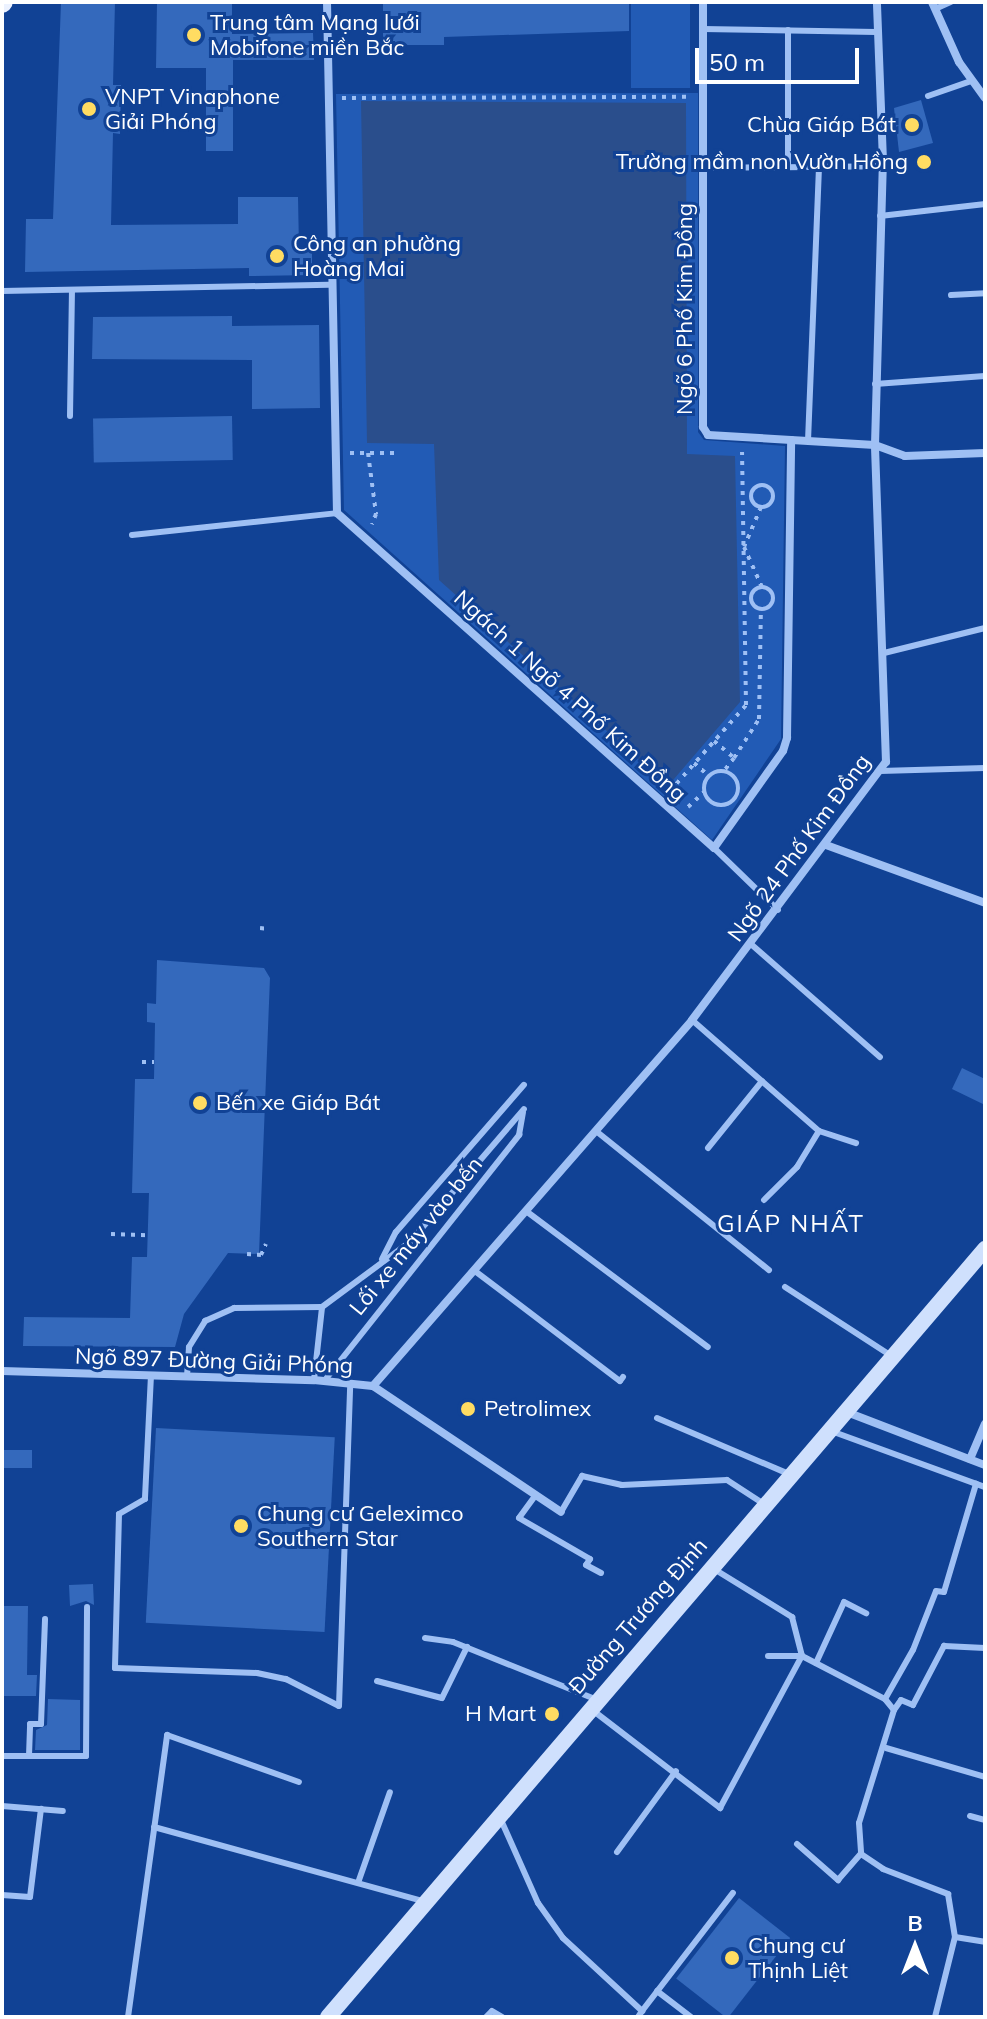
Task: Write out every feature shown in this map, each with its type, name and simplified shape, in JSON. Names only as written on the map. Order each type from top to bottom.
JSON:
[{"type":"main road","name":"Đường Trương Định","points":[[328,2017],[592,1703],[890,1355],[985,1249]]},
{"type":"street","points":[[327,2],[329,285],[337,513]]},
{"type":"street","name":"Ngõ 6 Phố Kim Đồng","points":[[703,2],[703,427],[708,435],[875,445],[905,456],[985,453]]},
{"type":"street","name":"Ngõ 24 Phố Kim Đồng","points":[[373,1386],[692,1020],[752,945],[886,762],[875,445],[882,166],[877,2]]},
{"type":"street","points":[[933,6],[971,81],[985,98]]},
{"type":"street","points":[[714,848],[783,751],[787,738],[791,440]]},
{"type":"street","name":"Ngách 1 Ngõ 4 Phố Kim Đồng","points":[[337,513],[714,848]]},
{"type":"street","points":[[826,845],[985,903]]},
{"type":"street","name":"Ngõ 897 Đường Giải Phóng","points":[[2,1371],[325,1380],[373,1386],[561,1512]]},
{"type":"street","points":[[843,1411],[985,1465]]},
{"type":"street","points":[[970,1459],[985,1424]]},
{"type":"lane","points":[[933,6],[951,2]]},
{"type":"lane","points":[[703,29],[876,32]]},
{"type":"lane","points":[[788,30],[788,167]]},
{"type":"lane","points":[[928,96],[971,81]]},
{"type":"lane","points":[[703,168],[882,166]]},
{"type":"lane","points":[[808,441],[819,167]]},
{"type":"lane","points":[[880,216],[985,204]]},
{"type":"lane","points":[[2,291],[329,285]]},
{"type":"lane","points":[[70,416],[72,290]]},
{"type":"lane","points":[[951,295],[985,293]]},
{"type":"lane","points":[[875,384],[985,376]]},
{"type":"lane","points":[[132,535],[337,513]]},
{"type":"lane","points":[[884,653],[985,628]]},
{"type":"lane","points":[[880,771],[985,768]]},
{"type":"lane","name":"Ngách 1 Ngõ 4 Phố Kim Đồng","points":[[714,848],[778,910]]},
{"type":"lane","points":[[752,945],[880,1057]]},
{"type":"lane","points":[[692,1020],[819,1131],[856,1143]]},
{"type":"lane","points":[[708,1148],[762,1081]]},
{"type":"lane","points":[[187,1376],[189,1347],[205,1321],[234,1308],[322,1307],[380,1262],[396,1232],[524,1085]]},
{"type":"lane","name":"Lối xe máy vào bến","points":[[325,1380],[519,1135],[524,1109],[410,1242],[380,1262]]},
{"type":"lane","points":[[596,1131],[769,1270]]},
{"type":"lane","points":[[764,1200],[797,1167],[819,1131]]},
{"type":"lane","points":[[526,1211],[708,1347]]},
{"type":"lane","points":[[475,1271],[620,1381],[623,1377]]},
{"type":"lane","points":[[785,1287],[890,1355]]},
{"type":"lane","points":[[314,1380],[322,1307]]},
{"type":"lane","points":[[151,1375],[145,1499],[119,1514],[115,1668],[257,1673],[286,1679],[339,1706],[350,1383]]},
{"type":"lane","points":[[657,1418],[789,1474]]},
{"type":"lane","points":[[827,1429],[985,1487]]},
{"type":"lane","points":[[561,1512],[582,1476],[622,1485],[727,1480],[764,1504]]},
{"type":"lane","points":[[885,1699],[913,1650],[936,1591],[944,1592],[976,1484]]},
{"type":"lane","points":[[535,1496],[519,1518],[590,1559],[586,1565],[601,1573]]},
{"type":"lane","points":[[425,1638],[467,1647],[592,1703],[720,1808],[802,1656],[792,1617],[710,1566]]},
{"type":"lane","points":[[816,1663],[844,1602],[866,1613]]},
{"type":"lane","points":[[2,1756],[86,1756],[87,1607]]},
{"type":"lane","points":[[29,1756],[30,1724],[41,1724],[45,1619]]},
{"type":"lane","points":[[797,1844],[838,1880],[861,1854],[859,1823],[886,1748],[894,1710],[901,1700],[913,1705],[944,1646],[985,1648]]},
{"type":"lane","points":[[377,1681],[442,1698],[467,1647]]},
{"type":"lane","points":[[768,1656],[802,1656],[885,1699],[894,1710]]},
{"type":"lane","points":[[128,2017],[167,1735],[299,1782]]},
{"type":"lane","points":[[886,1748],[985,1777]]},
{"type":"lane","points":[[617,1852],[676,1771]]},
{"type":"lane","points":[[359,1880],[390,1792]]},
{"type":"lane","points":[[2,1806],[63,1811]]},
{"type":"lane","points":[[2,1895],[30,1897],[41,1809]]},
{"type":"lane","points":[[499,1813],[538,1903],[563,1938],[640,2014],[733,1893]]},
{"type":"lane","points":[[970,1816],[985,1820]]},
{"type":"lane","points":[[154,1827],[359,1880],[423,1901]]},
{"type":"lane","points":[[861,1854],[883,1869],[948,1894],[955,1937],[935,2017]]},
{"type":"lane","points":[[955,1937],[985,1942]]},
{"type":"lane","points":[[657,1991],[691,2017]]},
{"type":"lane","points":[[486,2017],[492,2011],[502,2017]]},
{"type":"path","points":[[340,98],[691,97]]},
{"type":"path","points":[[667,795],[746,705],[748,597],[742,449]]},
{"type":"path","points":[[350,453],[400,453]]},
{"type":"path","points":[[368,453],[376,514],[370,526]]},
{"type":"path","points":[[709,776],[724,771],[759,719],[761,609],[773,597],[762,587],[744,547],[761,507],[771,502],[768,486],[756,486],[750,496]]},
{"type":"path","points":[[743,496],[750,496],[761,507]]},
{"type":"path","points":[[748,597],[762,587]]},
{"type":"path","points":[[748,597],[761,609]]},
{"type":"path","points":[[714,741],[734,758]]},
{"type":"path","points":[[694,763],[709,776]]},
{"type":"path","points":[[704,792],[716,804],[733,800],[737,783],[724,771]]},
{"type":"path","points":[[685,811],[704,792],[709,776]]},
{"type":"path","points":[[260,928],[268,929]]},
{"type":"path","points":[[142,1062],[154,1062]]},
{"type":"path","points":[[111,1234],[148,1235]]},
{"type":"path","points":[[247,1254],[261,1255],[266,1244]]},
{"type":"shaded area","points":[[631,2],[690,2],[690,88],[631,88]]},
{"type":"shaded area","points":[[698,93],[698,432],[704,440],[785,446],[781,739],[712,840],[344,510],[336,94]]},
{"type":"shaded area","points":[[361,101],[686,103],[687,454],[735,456],[740,702],[668,786],[439,580],[434,444],[367,443]]},
{"type":"building","points":[[61,2],[115,2],[113,85],[121,85],[120,134],[113,133],[111,225],[238,224],[238,197],[298,197],[299,248],[312,248],[312,275],[249,276],[249,268],[25,272],[26,219],[53,219]]},
{"type":"building","points":[[157,2],[232,2],[232,34],[313,33],[314,60],[233,60],[233,151],[206,151],[206,68],[156,68]]},
{"type":"building","points":[[383,2],[629,2],[629,31],[444,37],[444,45],[383,45]]},
{"type":"building","name":"Chùa Giáp Bát","points":[[921,100],[933,143],[899,152],[894,108]]},
{"type":"building","points":[[232,316],[232,326],[319,325],[320,408],[252,409],[252,360],[92,359],[93,317]]},
{"type":"building","points":[[232,416],[233,460],[94,462],[93,418]]},
{"type":"building","name":"Bến xe Giáp Bát","points":[[157,960],[264,968],[270,978],[259,1254],[228,1253],[184,1314],[175,1347],[23,1346],[24,1317],[130,1318],[132,1257],[147,1257],[149,1193],[132,1193],[135,1079],[154,1079],[155,1023],[147,1022],[147,1003],[156,1004]]},
{"type":"building","points":[[962,1068],[985,1079],[985,1105],[952,1089]]},
{"type":"building","name":"Chung cư Geleximco Southern Star","points":[[156,1428],[335,1437],[325,1632],[146,1623]]},
{"type":"building","points":[[2,1450],[32,1450],[32,1468],[2,1468]]},
{"type":"building","points":[[93,1584],[94,1605],[86,1601],[70,1606],[69,1585]]},
{"type":"building","points":[[2,1606],[28,1606],[27,1675],[37,1675],[36,1696],[2,1696]]},
{"type":"building","points":[[48,1699],[80,1700],[80,1750],[35,1750],[36,1730],[47,1725]]},
{"type":"building","name":"Chung cư Thịnh Liệt","points":[[739,1898],[790,1938],[729,2017],[676,1978]]},
{"type":"place","name":"Trung tâm Mạng lưới Mobifone miền Bắc","points":[[194,35]]},
{"type":"place","name":"VNPT Vinaphone Giải Phóng","points":[[89,109]]},
{"type":"place","name":"Chùa Giáp Bát","points":[[912,125]]},
{"type":"place","name":"Trường mầm non Vườn Hồng","points":[[924,162]]},
{"type":"place","name":"Công an phường Hoàng Mai","points":[[277,256]]},
{"type":"place","name":"Bến xe Giáp Bát","points":[[200,1103]]},
{"type":"place","name":"Petrolimex","points":[[468,1409]]},
{"type":"place","name":"Chung cư Geleximco Southern Star","points":[[241,1526]]},
{"type":"place","name":"H Mart","points":[[552,1714]]},
{"type":"place","name":"Chung cư Thịnh Liệt","points":[[732,1958]]},
{"type":"district","name":"GIÁP NHẤT","points":[[791,1224]]}]
